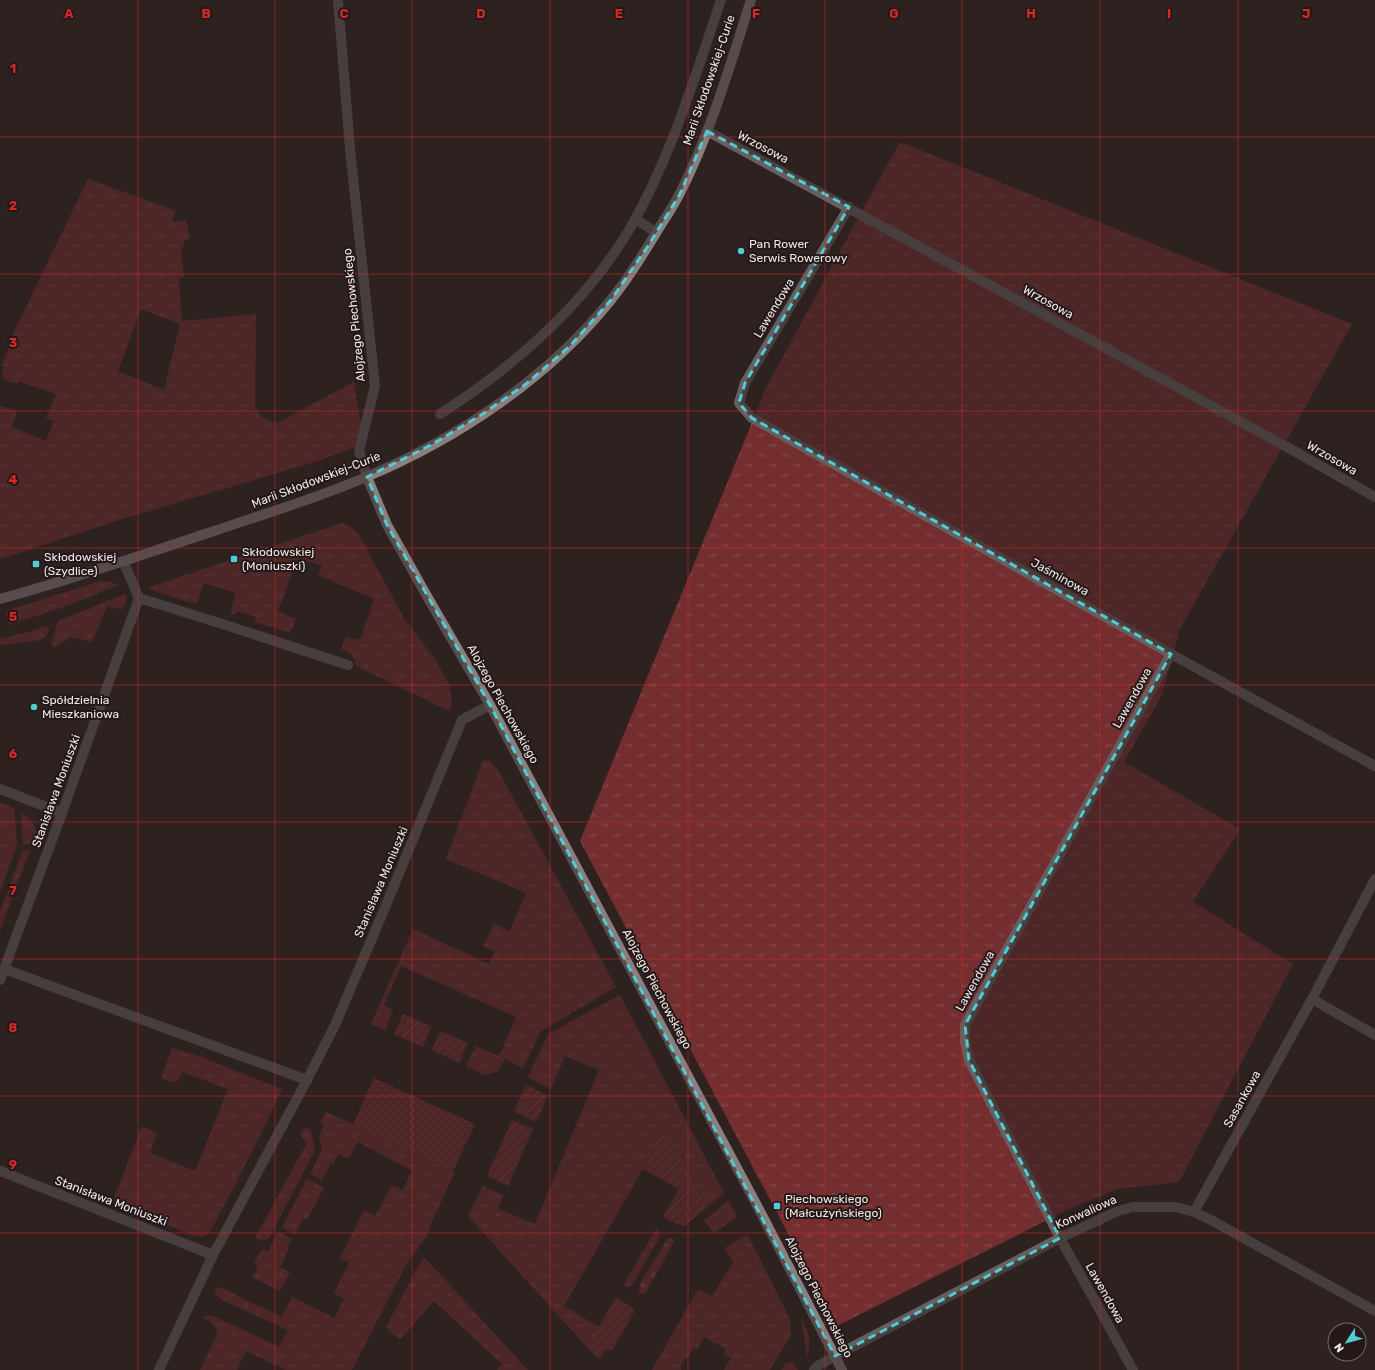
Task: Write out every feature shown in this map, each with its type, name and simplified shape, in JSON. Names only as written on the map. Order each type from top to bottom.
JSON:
[{"type":"street","name":"Alojzego Piechowskiego","points":[[338,0],[350,149],[375,386],[359,451],[367,477],[387,525],[490,705],[755,1201],[842,1370]]},
{"type":"street","name":"Marii Skłodowskiej-Curie","points":[[440,414],[475,392],[496,376],[548,330],[590,285],[628,231],[662,163],[689,94],[721,0]]},
{"type":"street","name":"Marii Skłodowskiej-Curie","points":[[0,599],[68,580],[304,501],[367,477],[431,446],[481,415],[526,384],[570,346],[611,300],[680,194],[708,131],[751,0]]},
{"type":"street","name":"Wrzosowa","points":[[708,131],[1296,452],[1375,497]]},
{"type":"street","name":"Lawendowa","points":[[739,403],[745,383],[849,207]]},
{"type":"street","points":[[635,219],[656,232]]},
{"type":"street","name":"Jaśminowa","points":[[739,403],[752,418],[1171,654],[1375,766]]},
{"type":"street","points":[[123,561],[139,598],[348,665]]},
{"type":"street","name":"Stanisława Moniuszki","points":[[0,980],[139,598]]},
{"type":"street","name":"Lawendowa","points":[[1133,1370],[1060,1238],[969,1060],[965,1041],[966,1025],[1171,654]]},
{"type":"street","name":"Stanisława Moniuszki","points":[[159,1370],[213,1254],[307,1080],[335,1024],[462,720],[490,705]]},
{"type":"street","points":[[0,789],[62,813]]},
{"type":"street","name":"Sasankowa","points":[[1194,1212],[1312,999],[1375,879]]},
{"type":"street","points":[[4,969],[307,1080]]},
{"type":"street","points":[[1312,999],[1375,1035]]},
{"type":"street","name":"Stanisława Moniuszki","points":[[0,1171],[213,1254]]},
{"type":"street","name":"Konwaliowa","points":[[814,1370],[816,1367],[835,1356],[1060,1238],[1118,1210],[1134,1207],[1176,1206],[1194,1212],[1375,1311]]},
{"type":"highlighted area","points":[[707,131],[849,207],[745,383],[739,403],[752,418],[1171,654],[965,1025],[969,1060],[1060,1238],[835,1356],[490,705],[387,525],[367,477],[431,445],[481,415],[526,384],[570,346],[611,300],[648,246],[680,194]]},
{"type":"green space","points":[[900,142],[1352,324],[1180,629],[1162,695],[1124,762],[1240,829],[1193,902],[1293,964],[1179,1182],[1118,1189],[1067,1210],[837,1326],[580,841],[767,386]]},
{"type":"green space","points":[[88,179],[176,211],[172,222],[186,220],[190,239],[185,240],[181,252],[184,277],[179,278],[182,321],[256,314],[255,405],[261,417],[277,423],[354,382],[364,444],[315,462],[122,519],[0,559],[0,406],[17,411],[12,427],[46,441],[54,421],[46,418],[56,394],[19,381],[17,384],[6,380],[2,374],[4,367],[2,365],[15,330]],"holes":[[[141,309],[180,324],[164,390],[118,371]]]},
{"type":"green space","points":[[342,523],[348,525],[358,533],[405,620],[432,655],[449,683],[452,706],[449,711],[356,666],[352,655],[341,649],[346,637],[360,640],[374,599],[318,575],[322,565],[298,559],[296,561],[278,612],[296,619],[290,633],[255,622],[256,617],[238,611],[235,615],[230,613],[236,593],[204,583],[197,603],[188,602],[152,590],[149,587]]},
{"type":"green space","points":[[101,581],[118,585],[64,607],[9,625],[6,615],[7,611]]},
{"type":"green space","points":[[125,594],[126,602],[121,609],[107,606],[92,642],[71,637],[55,647],[51,644],[58,621]]},
{"type":"green space","points":[[46,625],[49,630],[46,637],[40,640],[0,645],[0,639],[32,631]]},
{"type":"green space","points":[[483,760],[490,761],[498,770],[616,987],[541,1031],[523,1068],[505,1059],[498,1071],[485,1075],[466,1066],[476,1046],[499,1056],[516,1017],[401,966],[384,1005],[393,1010],[385,1030],[371,1024],[413,929],[489,964],[495,951],[483,946],[494,924],[510,931],[526,893],[446,859]]},
{"type":"green space","points":[[0,803],[14,808],[17,845],[0,892]]},
{"type":"green space","points":[[21,813],[29,818],[34,825],[37,843],[23,845]]},
{"type":"green space","points":[[30,850],[0,931],[0,912],[22,852]]},
{"type":"green space","points":[[620,995],[724,1193],[707,1207],[665,1128],[564,1306],[599,1327],[587,1347],[468,1216],[483,1185],[503,1196],[498,1209],[535,1224],[599,1070],[565,1056],[551,1089],[528,1077],[548,1034]]},
{"type":"green space","points":[[403,1014],[431,1026],[423,1047],[394,1034]]},
{"type":"green space","points":[[440,1031],[468,1043],[459,1063],[432,1050]]},
{"type":"green space","points":[[172,1048],[201,1057],[282,1089],[248,1160],[211,1230],[206,1235],[202,1236],[195,1236],[112,1203],[142,1126],[157,1133],[150,1153],[195,1171],[228,1089],[182,1072],[177,1082],[172,1082],[161,1078]]},
{"type":"green space","points":[[374,1078],[475,1124],[453,1171],[353,1125]]},
{"type":"green space","points":[[529,1086],[548,1096],[536,1122],[514,1111],[525,1087]]},
{"type":"green space","points":[[326,1112],[455,1172],[432,1221],[427,1236],[406,1265],[352,1370],[286,1370],[246,1351],[237,1370],[200,1370],[218,1333],[211,1322],[203,1317],[210,1316],[218,1318],[279,1347],[288,1330],[222,1300],[218,1297],[214,1290],[221,1287],[282,1317],[292,1297],[334,1318],[344,1299],[334,1293],[349,1263],[340,1258],[364,1210],[375,1216],[392,1185],[403,1190],[412,1171],[358,1142],[348,1159],[338,1154],[333,1164],[331,1163],[322,1180],[310,1174],[322,1149],[319,1137],[324,1124],[320,1122]]},
{"type":"green space","points":[[512,1120],[533,1129],[508,1186],[487,1176]]},
{"type":"green space","points":[[307,1128],[311,1131],[315,1150],[269,1238],[260,1241],[255,1238],[307,1143],[300,1134],[301,1131]]},
{"type":"green space","points":[[665,1128],[707,1207],[685,1226],[679,1225],[663,1217],[679,1189],[643,1169]]},
{"type":"green space","points":[[307,1179],[324,1188],[307,1220],[303,1218],[295,1234],[282,1227]]},
{"type":"green space","points":[[729,1200],[737,1217],[714,1233],[704,1221]]},
{"type":"green space","points":[[656,1229],[660,1232],[660,1236],[634,1282],[627,1287],[624,1284]]},
{"type":"green space","points":[[278,1232],[292,1239],[287,1247],[289,1249],[280,1267],[290,1272],[280,1291],[252,1277],[258,1266],[254,1263],[262,1249],[268,1252]]},
{"type":"green space","points":[[744,1236],[748,1236],[790,1319],[791,1335],[770,1370],[724,1370],[731,1358],[724,1354],[726,1349],[704,1337],[697,1350],[693,1348],[688,1358],[685,1359],[681,1366],[681,1370],[652,1370],[698,1289],[712,1296],[733,1263],[725,1248]]},
{"type":"green space","points":[[668,1238],[673,1238],[674,1242],[645,1294],[639,1293],[640,1284]]},
{"type":"green space","points":[[424,1257],[528,1370],[497,1370],[502,1364],[434,1301],[400,1340],[386,1327]]},
{"type":"green space","points":[[616,1297],[633,1308],[634,1312],[612,1350],[605,1351],[599,1360],[587,1347]]},
{"type":"green space","points":[[801,1317],[806,1327],[809,1341],[807,1357]]},
{"type":"green space","points":[[790,1361],[798,1370],[781,1370],[785,1364]]},
{"type":"place","name":"Pan Rower Serwis Rowerowy","points":[[741,251]]},
{"type":"place","name":"Skłodowskiej (Moniuszki)","points":[[234,559]]},
{"type":"place","name":"Skłodowskiej (Szydlice)","points":[[36,564]]},
{"type":"place","name":"Spółdzielnia Mieszkaniowa","points":[[34,707]]},
{"type":"place","name":"Piechowskiego (Małcużyńskiego)","points":[[777,1206]]}]
